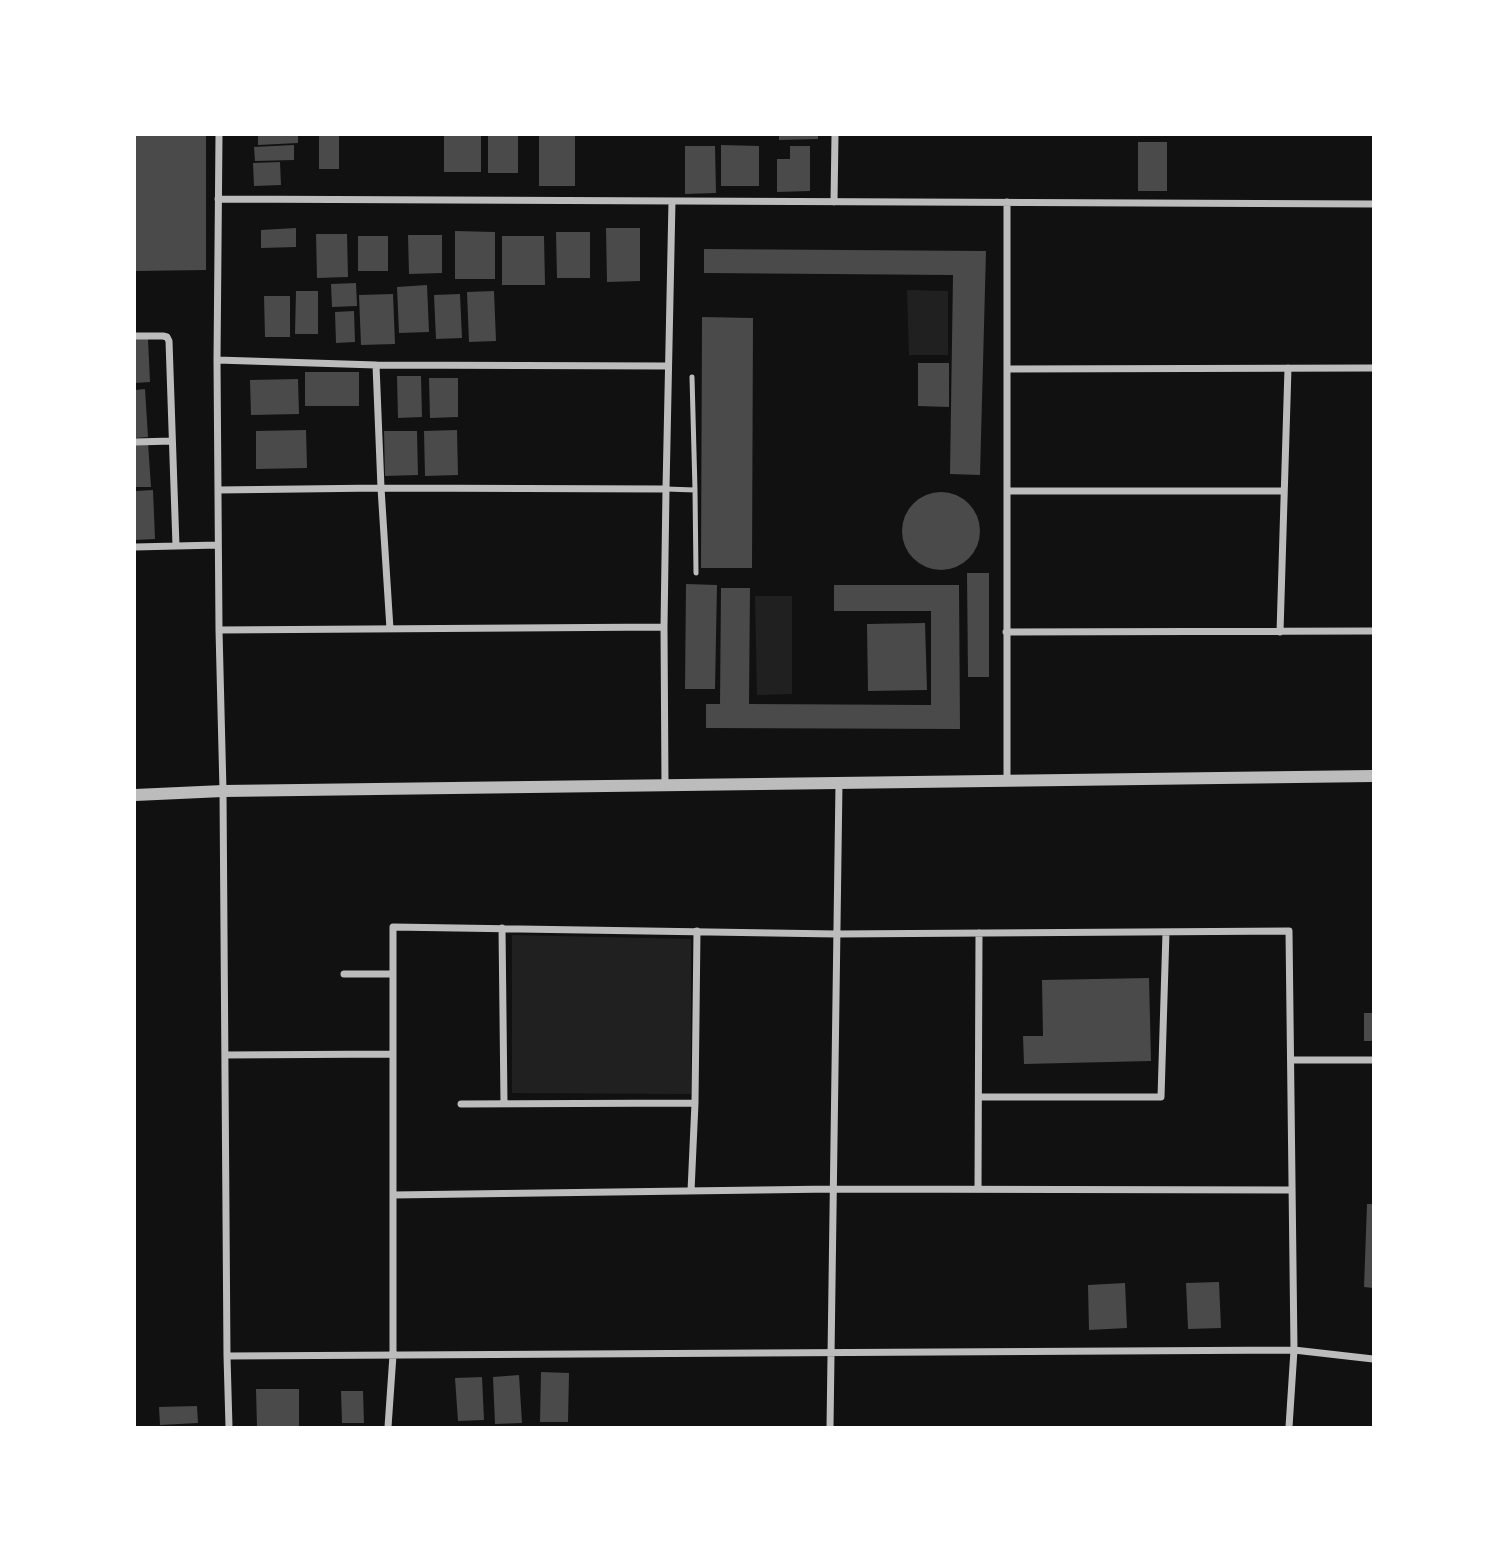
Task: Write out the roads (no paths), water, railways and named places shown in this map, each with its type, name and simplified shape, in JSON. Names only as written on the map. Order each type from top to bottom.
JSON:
[{"type":"street","points":[[219,135],[218,545],[229,1427]]},
{"type":"street","points":[[834,202],[835,135]]},
{"type":"street","points":[[218,199],[1373,204]]},
{"type":"street","points":[[665,786],[667,366],[672,201]]},
{"type":"street","points":[[1007,202],[1007,781]]},
{"type":"street","points":[[135,336],[163,336],[169,341],[176,546]]},
{"type":"street","points":[[217,360],[376,365],[667,366]]},
{"type":"street","points":[[376,365],[390,629]]},
{"type":"street","points":[[1280,632],[1288,368]]},
{"type":"street","points":[[1007,369],[1373,368]]},
{"type":"street","points":[[135,442],[172,440]]},
{"type":"street","points":[[218,490],[666,489]]},
{"type":"street","points":[[1007,491],[1284,491]]},
{"type":"street","points":[[135,547],[218,545]]},
{"type":"street","points":[[219,630],[664,626]]},
{"type":"street","points":[[1006,632],[1373,631]]},
{"type":"street","points":[[135,794],[1373,776]]},
{"type":"street","points":[[830,1427],[839,783]]},
{"type":"street","points":[[388,1427],[393,1355],[393,927],[836,934],[1289,931],[1294,1350],[1289,1427]]},
{"type":"street","points":[[502,928],[504,1103]]},
{"type":"street","points":[[691,1191],[697,931]]},
{"type":"street","points":[[979,1097],[1161,1097],[1166,932]]},
{"type":"street","points":[[978,1189],[979,933]]},
{"type":"street","points":[[344,974],[393,974]]},
{"type":"street","points":[[225,1055],[393,1054]]},
{"type":"street","points":[[1291,1060],[1373,1060]]},
{"type":"street","points":[[461,1104],[695,1103]]},
{"type":"street","points":[[393,1195],[833,1189],[1292,1190]]},
{"type":"street","points":[[227,1356],[1294,1350],[1373,1359]]},
{"type":"lane","points":[[692,377],[696,573]]},
{"type":"lane","points":[[666,489],[695,490]]}]
